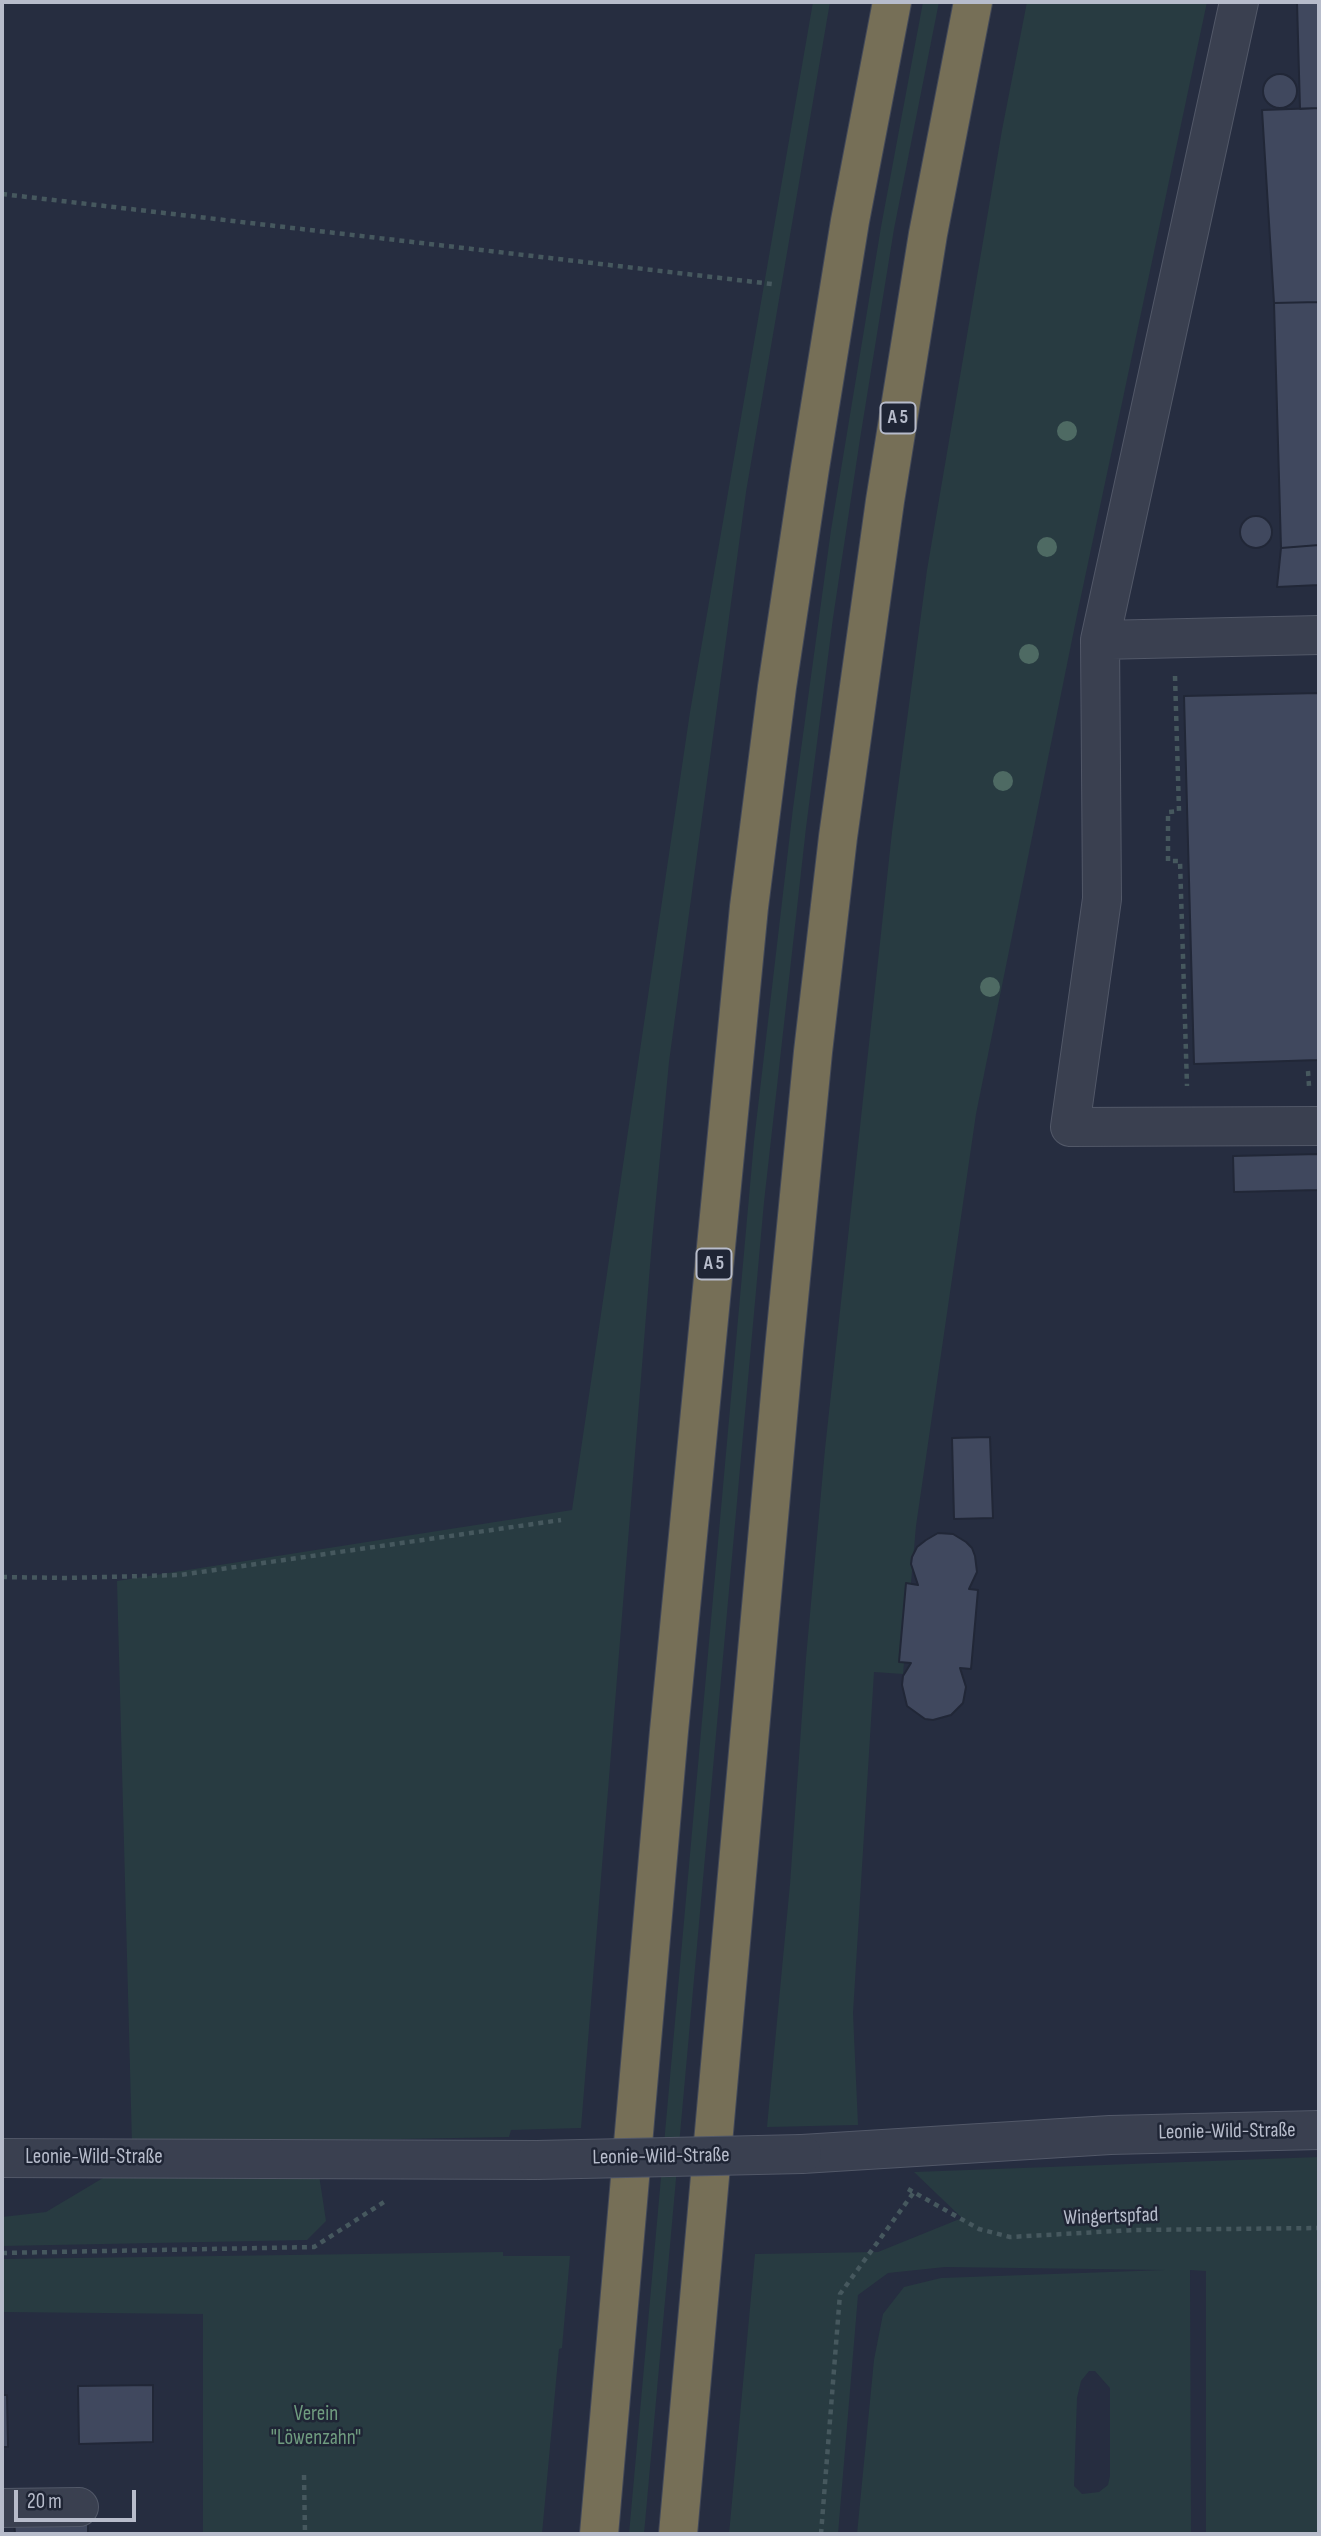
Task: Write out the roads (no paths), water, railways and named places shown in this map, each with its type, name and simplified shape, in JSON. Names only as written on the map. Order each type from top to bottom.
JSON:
[{"type":"highway","name":"A 5","points":[[599,2534],[666,1759],[749,907],[777,687],[812,454],[850,221],[892,2]]},
{"type":"highway","name":"A 5","points":[[678,2534],[786,1337],[813,1052],[836,850],[885,501],[926,247],[973,2]]},
{"type":"street","points":[[1239,2],[1100,640],[1102,898],[1070,1127],[1319,1126]]},
{"type":"street","points":[[1100,640],[1319,635]]},
{"type":"street","name":"Leonie-Wild-Straße","points":[[2,2158],[537,2160],[802,2154],[1110,2135],[1319,2130]]},
{"type":"street","points":[[2,2508],[79,2507]]},
{"type":"park label","name":"Verein \"Löwenzahn\"","points":[[316,2427]]}]
